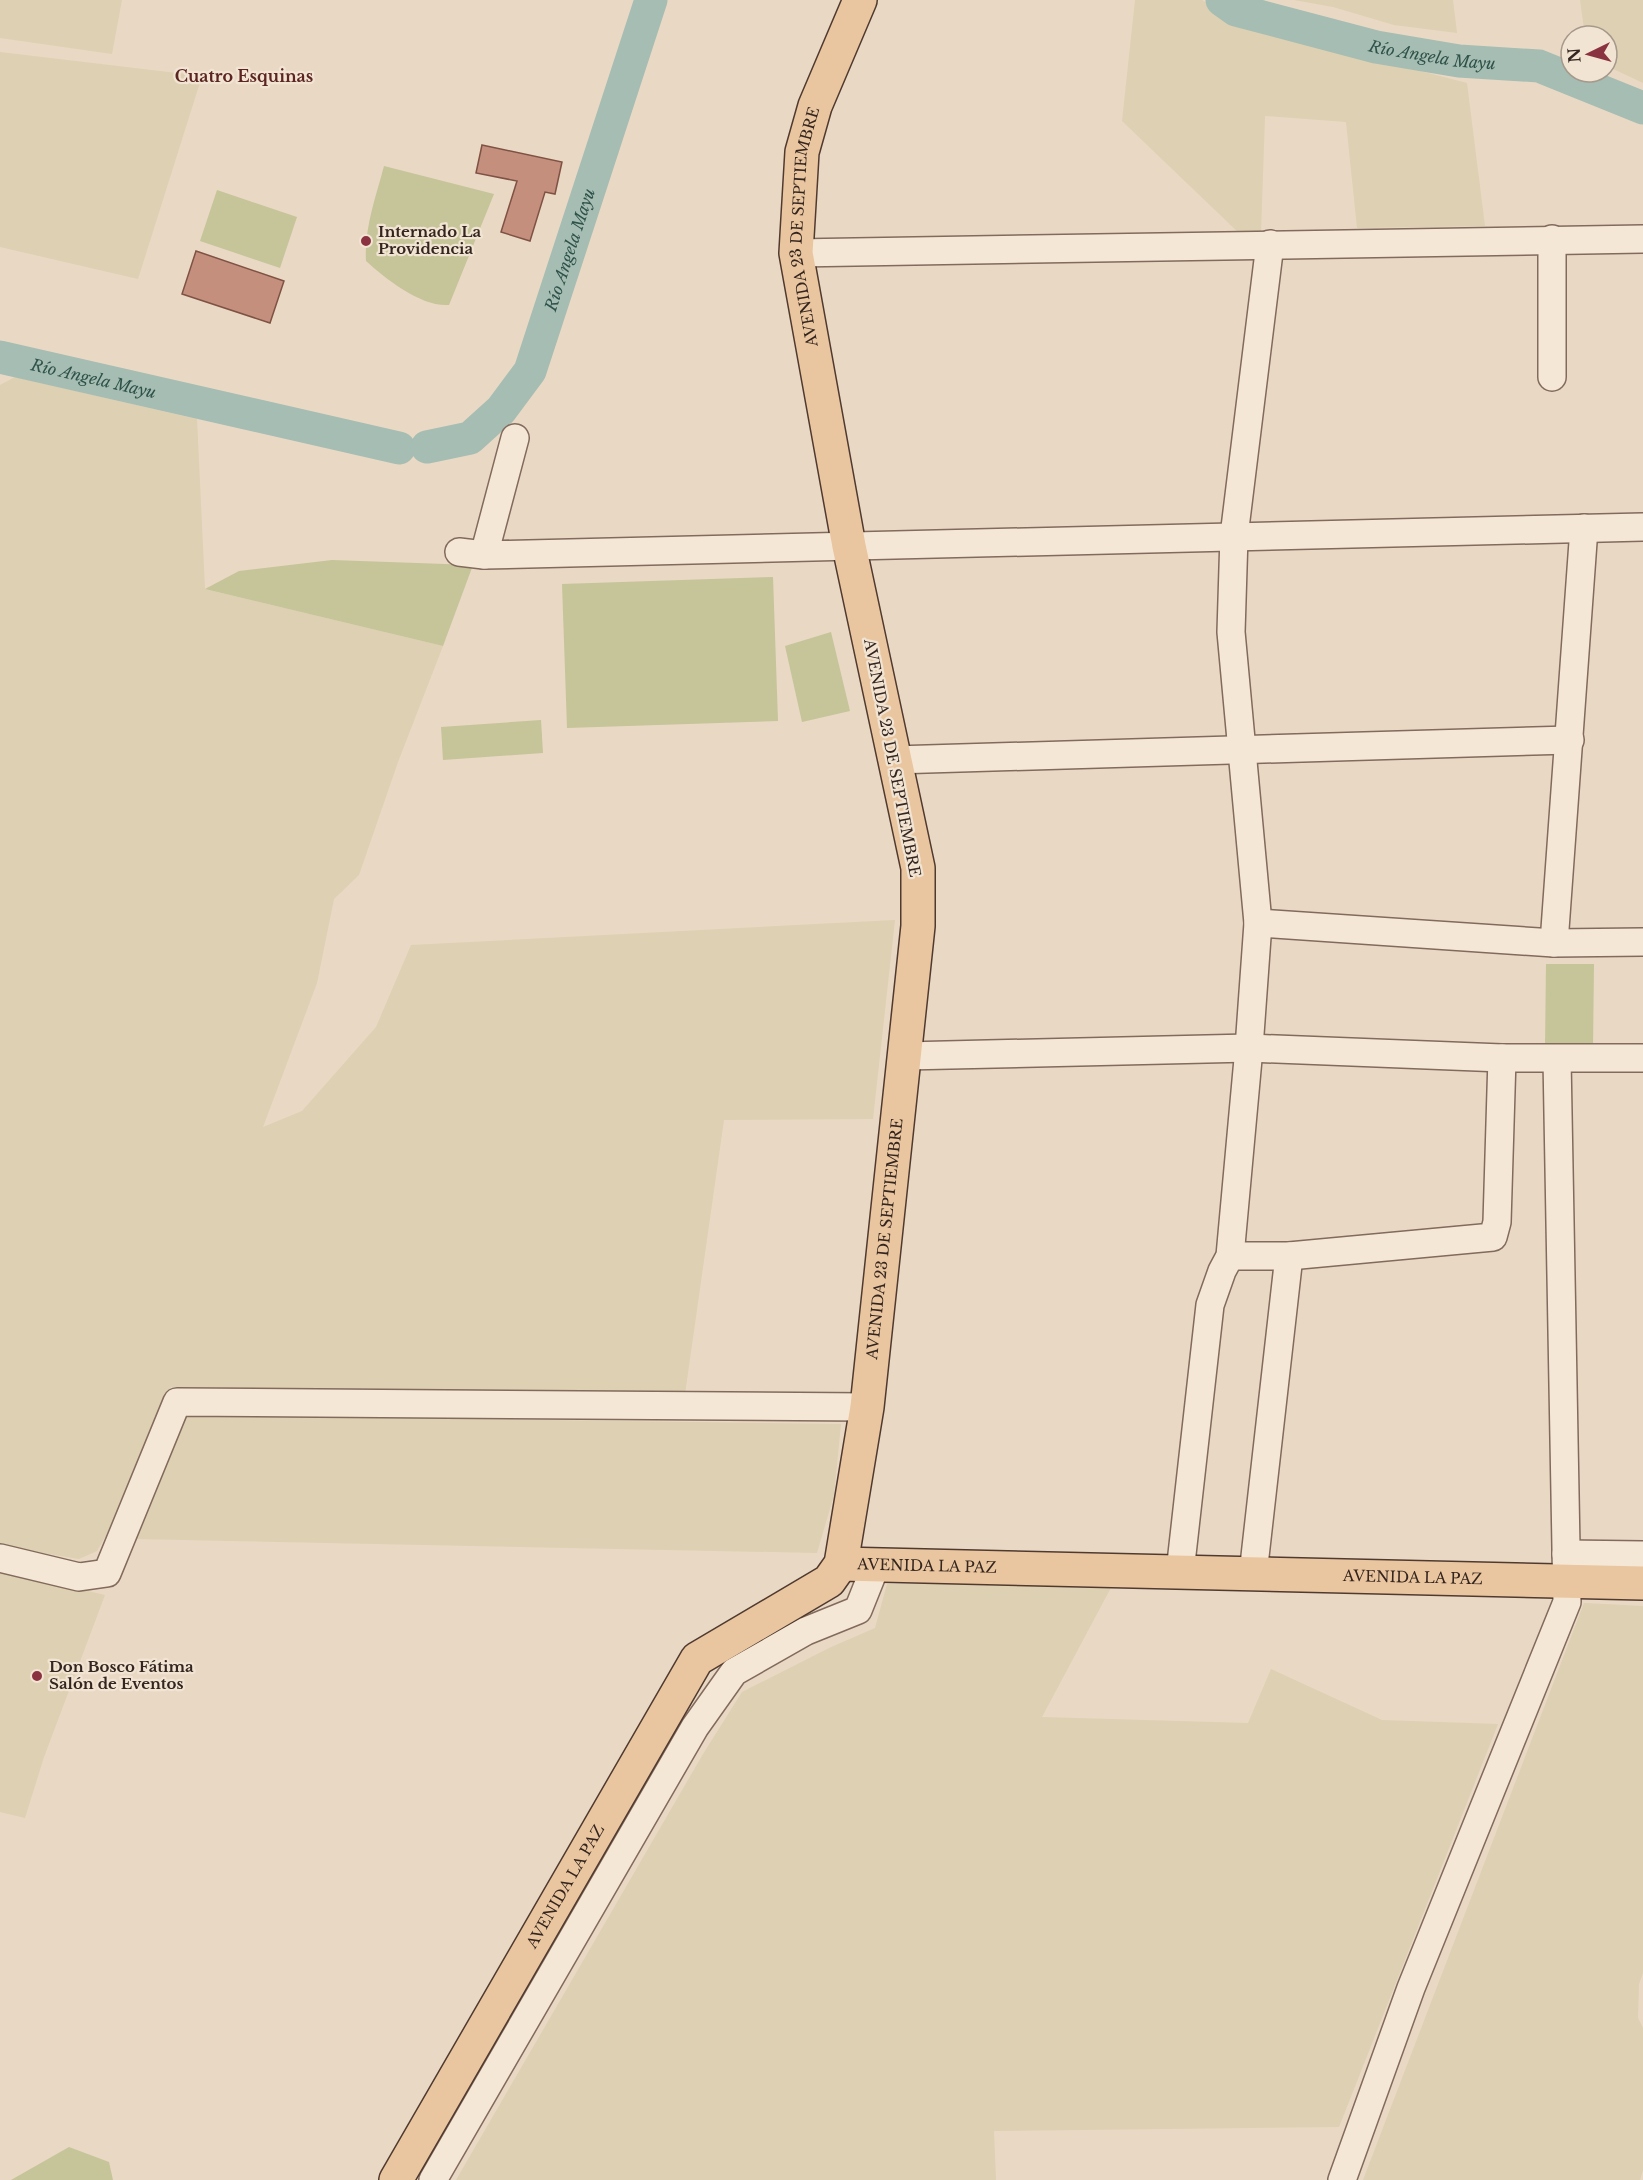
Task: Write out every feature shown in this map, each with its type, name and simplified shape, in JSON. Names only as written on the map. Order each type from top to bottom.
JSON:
[{"type":"main road","name":"AVENIDA 23 DE SEPTIEMBRE","points":[[841,1564],[867,1407],[918,926],[918,868],[849,546],[796,253],[802,152],[815,106],[860,0]]},
{"type":"main road","name":"AVENIDA LA PAZ","points":[[396,2180],[697,1659],[829,1581],[841,1564],[1253,1574],[1566,1568],[1643,1583]]},
{"type":"street","points":[[796,253],[1643,239]]},
{"type":"street","points":[[1552,240],[1552,377]]},
{"type":"street","points":[[1180,1572],[1210,1305],[1230,1256],[1258,923],[1231,632],[1234,536],[1270,244]]},
{"type":"street","points":[[514,438],[472,554],[1643,527]]},
{"type":"street","points":[[1554,943],[1584,528]]},
{"type":"street","points":[[894,760],[1570,740]]},
{"type":"street","points":[[1258,923],[1554,943],[1643,942]]},
{"type":"street","points":[[905,1056],[1249,1048],[1502,1058],[1643,1058]]},
{"type":"street","points":[[1230,1256],[1289,1256],[1493,1237],[1497,1222],[1502,1058]]},
{"type":"street","points":[[1342,2180],[1411,1988],[1567,1602],[1557,1059]]},
{"type":"street","points":[[1253,1574],[1289,1256]]},
{"type":"street","points":[[0,1558],[79,1577],[107,1573],[177,1402],[867,1407]]},
{"type":"street","points":[[1566,1568],[1643,1555]]},
{"type":"street","points":[[433,2180],[695,1727],[734,1672],[806,1631],[858,1610],[876,1565]]},
{"type":"shaded area","points":[[0,0],[122,0],[112,54],[0,38]]},
{"type":"shaded area","points":[[1135,0],[1202,0],[1246,26],[1467,83],[1485,226],[1357,228],[1346,122],[1265,116],[1261,233],[1240,234],[1122,121]]},
{"type":"shaded area","points":[[1294,0],[1453,0],[1457,33],[1394,25],[1333,7]]},
{"type":"shaded area","points":[[1580,0],[1643,0],[1643,83],[1619,72],[1619,24],[1583,24]]},
{"type":"shaded area","points":[[0,52],[202,76],[138,279],[0,247]]},
{"type":"shaded area","points":[[384,166],[494,194],[449,305],[427,302],[416,297],[383,276],[366,261],[369,225]]},
{"type":"shaded area","points":[[217,190],[297,217],[280,268],[200,241]]},
{"type":"shaded area","points":[[15,377],[197,419],[205,589],[443,646],[398,762],[359,875],[334,899],[317,983],[263,1127],[302,1111],[376,1027],[411,945],[895,920],[873,1119],[724,1120],[685,1394],[171,1387],[120,1511],[97,1551],[79,1559],[0,1546],[0,385]]},
{"type":"shaded area","points":[[332,560],[473,565],[443,646],[205,589],[239,571]]},
{"type":"shaded area","points":[[773,577],[778,721],[567,728],[562,584]]},
{"type":"shaded area","points":[[831,632],[850,711],[802,722],[785,646]]},
{"type":"shaded area","points":[[541,720],[543,753],[443,760],[441,727]]},
{"type":"shaded area","points":[[1546,964],[1594,964],[1593,1048],[1545,1047]]},
{"type":"shaded area","points":[[185,1415],[841,1424],[834,1495],[817,1553],[134,1539]]},
{"type":"shaded area","name":"Don Bosco Fátima Salón de Eventos","points":[[0,1571],[105,1595],[44,1757],[25,1818],[0,1812]]},
{"type":"shaded area","points":[[1114,1582],[1042,1717],[1248,1723],[1271,1669],[1382,1720],[1498,1724],[1339,2127],[994,2131],[996,2180],[456,2180],[703,1754],[742,1692],[829,1648],[875,1628],[887,1584]]},
{"type":"shaded area","points":[[1584,1603],[1643,1606],[1643,1973],[1639,1984],[1638,2018],[1643,2028],[1643,2170],[1640,2180],[1363,2180]]},
{"type":"shaded area","points":[[69,2147],[109,2162],[113,2180],[11,2180]]},
{"type":"building","points":[[482,145],[562,162],[555,194],[545,192],[530,241],[501,232],[517,181],[476,173]]},
{"type":"building","points":[[196,251],[284,281],[270,323],[182,294]]},
{"type":"waterway","name":"Río Angela Mayu","points":[[427,447],[470,438],[501,410],[530,371],[651,0]]},
{"type":"waterway","name":"Río Angela Mayu","points":[[1222,0],[1236,10],[1376,47],[1459,61],[1539,66],[1643,108]]},
{"type":"waterway","name":"Río Angela Mayu","points":[[0,357],[399,448]]},
{"type":"place","name":"Internado La Providencia","points":[[366,241]]},
{"type":"place","name":"Don Bosco Fátima Salón de Eventos","points":[[37,1676]]},
{"type":"district","name":"Cuatro Esquinas","points":[[244,76]]}]
